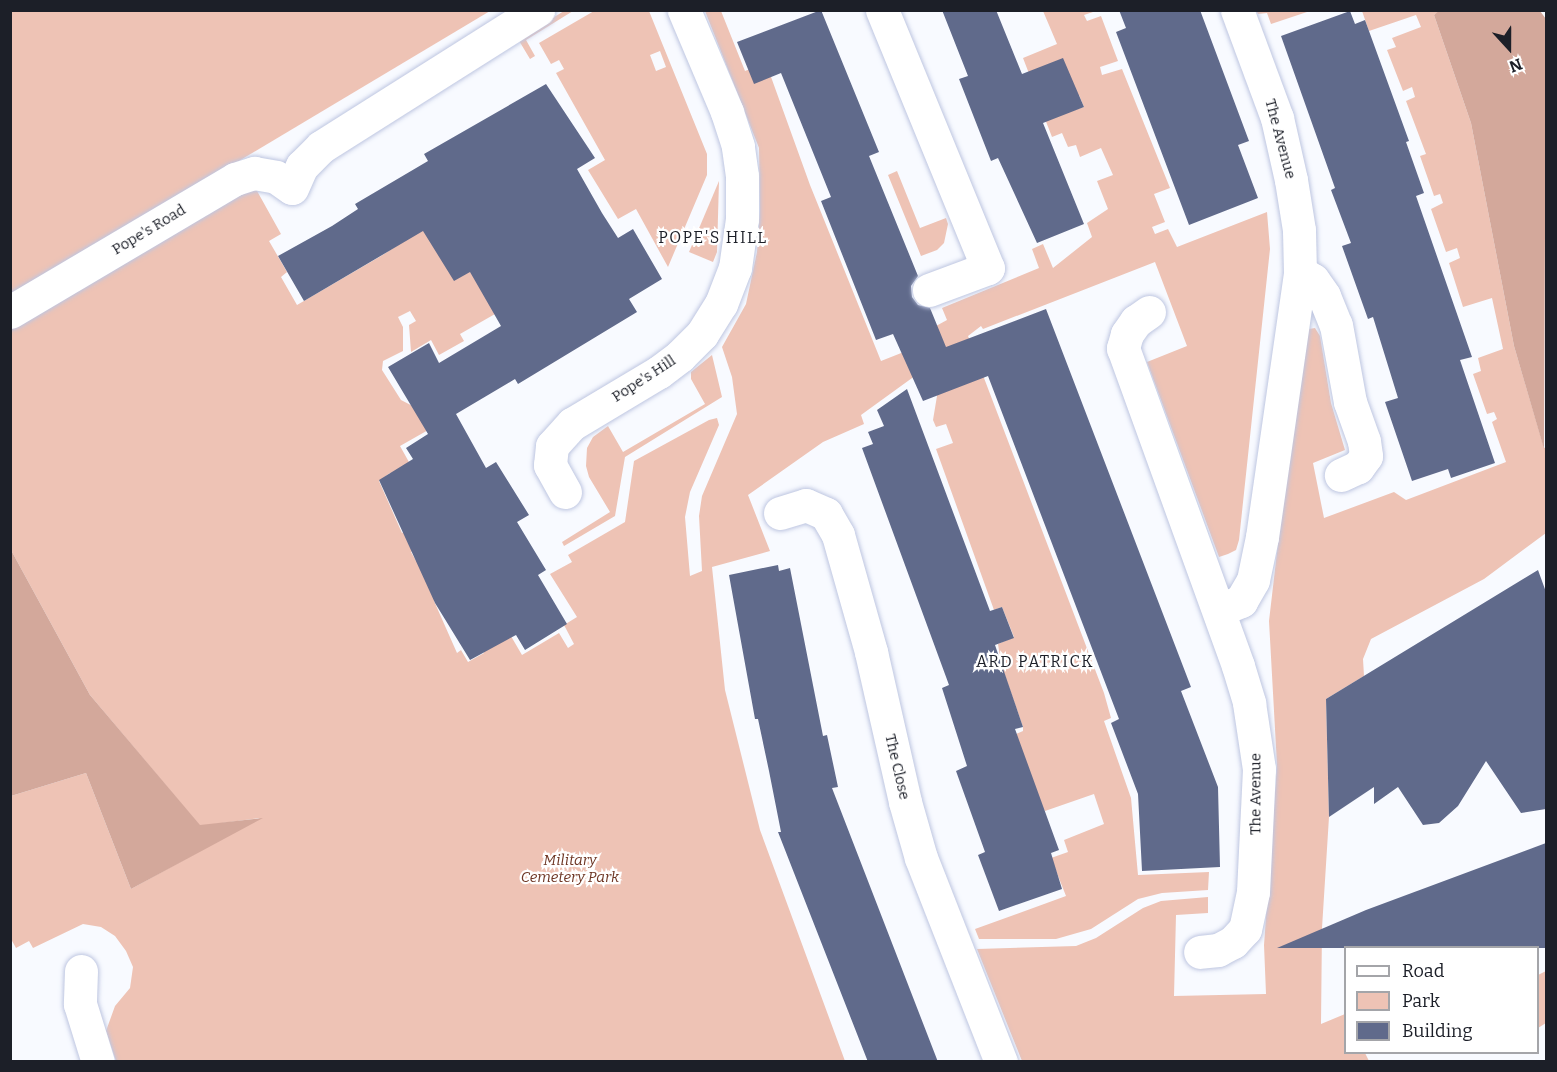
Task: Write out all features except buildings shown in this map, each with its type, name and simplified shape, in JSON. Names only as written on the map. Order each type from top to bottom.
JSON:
[{"type":"street","name":"Pope's Road","points":[[10,312],[235,179],[254,173],[276,177],[292,188],[302,166],[321,147],[538,10]]},
{"type":"street","name":"Pope's Hill","points":[[564,492],[550,465],[552,446],[573,424],[659,372],[680,356],[702,334],[721,304],[735,268],[742,219],[742,176],[738,146],[727,112],[684,10]]},
{"type":"street","points":[[882,10],[988,268],[929,290]]},
{"type":"street","name":"The Avenue","points":[[1219,610],[1241,601],[1253,580],[1262,537],[1300,272],[1299,230],[1277,118],[1237,10]]},
{"type":"street","points":[[1300,272],[1313,280],[1328,305],[1336,325],[1350,402],[1364,441],[1366,456],[1362,462],[1358,467],[1341,475]]},
{"type":"street","name":"The Avenue","points":[[1149,312],[1136,321],[1127,334],[1123,348],[1129,370],[1219,610],[1249,703],[1259,769],[1252,892],[1245,929],[1233,942],[1218,950],[1200,951]]},
{"type":"street","name":"The Close","points":[[780,513],[806,505],[826,514],[838,535],[871,652],[905,802],[921,858],[1001,1062]]},
{"type":"street","points":[[81,971],[80,1004],[98,1062]]},
{"type":"green space","points":[[11,11],[490,11],[11,297]]},
{"type":"green space","points":[[564,11],[573,11],[526,40],[535,56],[530,59],[518,39]]},
{"type":"green space","points":[[594,11],[649,11],[707,154],[707,175],[668,267],[636,209],[618,219],[588,170],[605,160],[556,73],[564,69],[559,60],[551,64],[539,43]],"holes":[[[660,51],[666,67],[656,71],[650,55]]]},
{"type":"green space","name":"Military Cemetery Park","points":[[705,11],[721,11],[745,71],[766,63],[810,185],[881,361],[924,344],[936,326],[947,320],[942,308],[1039,268],[1032,249],[1043,244],[1053,268],[1092,237],[1087,223],[1108,209],[1097,181],[1113,175],[1101,148],[1080,157],[1076,145],[1068,147],[1062,133],[1052,137],[1045,119],[1084,107],[1079,95],[1051,106],[1033,84],[1023,58],[1057,44],[1043,11],[1096,11],[1084,15],[1087,21],[1101,16],[1118,61],[1100,67],[1102,75],[1122,69],[1170,188],[1154,194],[1165,222],[1152,227],[1155,234],[1168,229],[1177,247],[1267,212],[1270,249],[1239,540],[1236,550],[1228,554],[1219,557],[1147,362],[1187,346],[1155,262],[983,329],[981,326],[968,336],[1104,693],[1111,718],[1104,721],[1131,798],[1138,875],[1209,872],[1208,890],[1162,893],[1138,899],[1091,929],[1056,939],[979,939],[975,929],[1066,896],[1051,858],[1068,852],[1064,840],[1104,824],[1094,794],[1045,811],[1043,808],[1016,734],[1023,731],[1023,727],[1001,664],[998,644],[1014,637],[1002,607],[994,610],[936,449],[953,443],[946,424],[936,427],[933,420],[937,396],[930,365],[861,415],[864,424],[823,442],[748,495],[770,551],[712,567],[725,690],[760,830],[845,1061],[116,1061],[106,1031],[115,1006],[130,988],[133,967],[126,951],[115,936],[101,927],[83,924],[33,948],[29,941],[16,948],[11,939],[11,796],[86,773],[131,889],[260,818],[200,826],[90,695],[11,550],[10,326],[252,182],[281,234],[269,241],[287,272],[281,277],[297,305],[381,256],[482,191],[509,306],[460,334],[464,341],[439,355],[431,340],[411,352],[409,325],[416,321],[410,311],[398,317],[403,327],[403,351],[383,361],[382,370],[401,400],[432,416],[437,425],[400,446],[419,480],[390,473],[379,481],[402,533],[417,525],[480,574],[434,601],[457,653],[461,650],[468,662],[484,653],[478,641],[505,626],[522,655],[559,633],[568,648],[574,644],[564,625],[577,617],[550,574],[572,562],[568,555],[625,522],[634,461],[709,420],[717,418],[719,425],[690,492],[685,517],[690,576],[702,571],[699,516],[702,496],[737,414],[732,377],[722,347],[746,304],[757,252],[760,211],[759,148]],"holes":[[[425,543],[430,553],[416,561],[411,552]]]},
{"type":"green space","points":[[1256,11],[1310,11],[1271,24],[1267,13],[1258,14]]},
{"type":"green space","points":[[1362,11],[1440,11],[1434,15],[1471,123],[1514,346],[1544,448],[1546,447],[1546,533],[1484,579],[1371,639],[1363,659],[1364,676],[1326,699],[1329,817],[1322,928],[1321,1024],[1344,1014],[1344,1054],[1366,1054],[1369,1061],[1022,1061],[977,949],[1076,946],[1096,938],[1143,908],[1161,901],[1208,897],[1208,913],[1176,915],[1174,996],[1266,994],[1264,945],[1277,765],[1269,621],[1289,449],[1309,329],[1315,328],[1320,336],[1331,403],[1345,450],[1313,463],[1324,518],[1394,492],[1406,500],[1506,462],[1492,422],[1497,419],[1494,412],[1487,414],[1473,374],[1481,371],[1478,358],[1503,349],[1492,298],[1463,307],[1449,263],[1460,258],[1457,248],[1446,252],[1431,209],[1443,203],[1440,194],[1434,196],[1420,156],[1426,154],[1406,101],[1415,97],[1412,87],[1403,91],[1387,50],[1396,47],[1392,38],[1421,27],[1416,15],[1369,31]]},
{"type":"green space","points":[[897,171],[920,228],[946,218],[948,224],[944,243],[937,250],[921,256],[888,175]]},
{"type":"green space","points":[[719,181],[717,252],[713,262],[689,252]]},
{"type":"green space","points":[[712,355],[722,397],[625,457],[615,516],[564,546],[562,542],[610,512],[589,477],[586,466],[587,448],[593,437],[608,426],[623,452],[705,404],[691,379],[691,372]]},
{"type":"green space","points":[[1546,971],[1546,1023],[1539,1027],[1539,974]]},
{"type":"shaded area","points":[[1440,10],[1540,11],[1546,19],[1544,449],[1514,346],[1471,123],[1434,15]]},
{"type":"shaded area","points":[[11,550],[90,695],[200,825],[263,818],[131,889],[86,773],[11,796]]},
{"type":"district","name":"POPE'S HILL","points":[[713,238]]},
{"type":"district","name":"ARD PATRICK","points":[[1035,662]]}]
